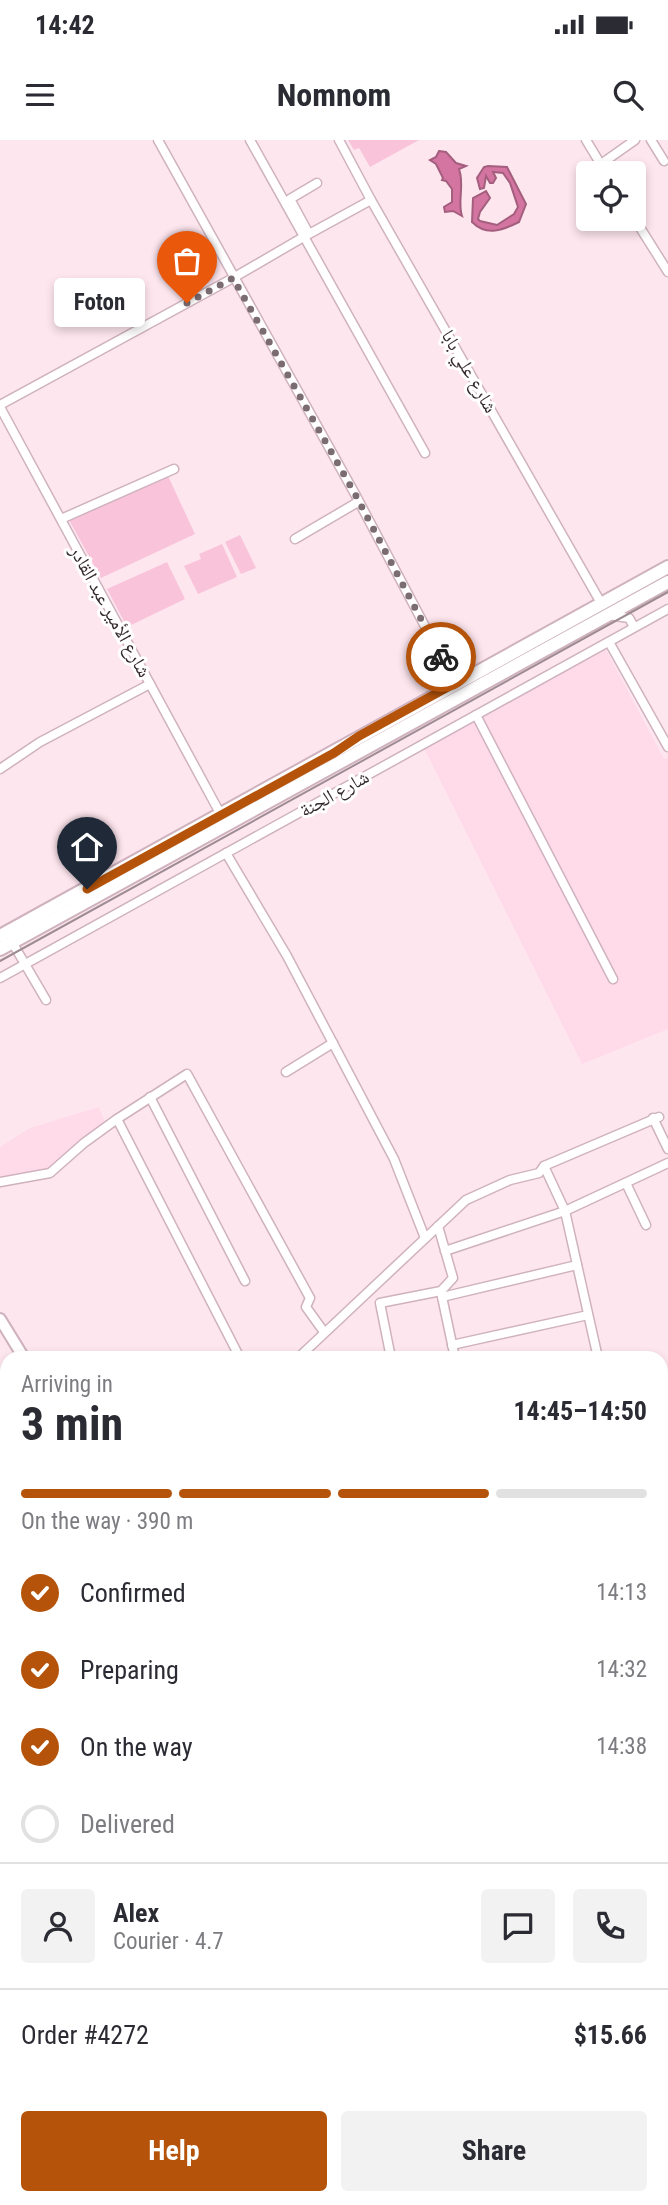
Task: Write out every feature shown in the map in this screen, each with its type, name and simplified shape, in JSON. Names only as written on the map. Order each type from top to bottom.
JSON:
[{"type":"main road","points":[[0,949],[6,939],[221,815],[668,567]]},
{"type":"main road","points":[[6,939],[668,582]]},
{"type":"main road","points":[[0,1319],[20,1351]]},
{"type":"street","points":[[158,140],[455,683]]},
{"type":"street","points":[[250,140],[306,235],[425,453]]},
{"type":"street","name":"شارع علي بابا","points":[[340,140],[371,200],[601,603]]},
{"type":"street","points":[[586,140],[599,161]]},
{"type":"street","points":[[605,161],[635,140]]},
{"type":"street","points":[[651,140],[664,160]]},
{"type":"street","points":[[306,235],[290,199],[317,183]]},
{"type":"street","points":[[0,406],[371,200]]},
{"type":"street","points":[[642,231],[668,272]]},
{"type":"street","name":"شارع الأمير عبد القادر","points":[[0,406],[221,815]]},
{"type":"street","points":[[61,519],[174,469]]},
{"type":"street","points":[[295,540],[358,502]]},
{"type":"street","points":[[629,618],[636,600]]},
{"type":"street","name":"شارع الجنة","points":[[0,978],[668,609]]},
{"type":"street","points":[[606,615],[617,614],[629,618],[634,627]]},
{"type":"street","points":[[609,642],[668,747]]},
{"type":"street","points":[[0,769],[40,742],[150,684]]},
{"type":"street","points":[[477,715],[613,979]]},
{"type":"street","points":[[226,853],[287,956],[394,1159],[425,1238]]},
{"type":"street","points":[[6,939],[46,1000]]},
{"type":"street","points":[[286,1072],[333,1044]]},
{"type":"street","points":[[0,1182],[50,1173],[117,1119],[184,1075],[189,1075],[309,1296],[306,1307],[324,1332]]},
{"type":"street","points":[[150,1097],[245,1281]]},
{"type":"street","points":[[305,1351],[466,1200],[510,1180],[539,1173],[544,1166],[656,1117],[668,1149]]},
{"type":"street","points":[[117,1119],[236,1351]]},
{"type":"street","points":[[445,1251],[565,1211],[668,1164]]},
{"type":"street","points":[[544,1166],[565,1211],[596,1351]]},
{"type":"street","points":[[626,1183],[646,1225]]},
{"type":"street","points":[[438,1226],[453,1278],[441,1294],[453,1351]]},
{"type":"street","points":[[390,1351],[380,1303],[441,1294],[578,1265]]},
{"type":"street","points":[[452,1345],[588,1315]]},
{"type":"shaded area","points":[[348,140],[419,140],[370,167],[359,148],[354,150]]},
{"type":"shaded area","points":[[439,151],[446,152],[456,163],[466,166],[459,169],[462,216],[453,211],[445,212],[444,207],[452,202],[452,189],[442,180],[436,164],[430,160],[436,157]]},
{"type":"shaded area","points":[[484,167],[507,167],[526,204],[519,222],[495,231],[483,229],[472,222],[473,198],[486,191],[490,198],[478,219],[497,225],[514,214],[518,207],[510,183],[503,173],[493,172],[496,178],[493,183],[490,183],[486,176],[484,188],[480,189],[477,178]]},
{"type":"shaded area","points":[[168,476],[195,534],[101,578],[69,520]]},
{"type":"shaded area","points":[[240,535],[256,568],[241,574],[225,542]]},
{"type":"shaded area","points":[[222,544],[237,577],[198,594],[184,566],[201,559],[199,554]]},
{"type":"shaded area","points":[[167,562],[185,599],[127,627],[107,589]]},
{"type":"shaded area","points":[[606,650],[664,759],[668,758],[668,1029],[582,1064],[423,746]]},
{"type":"shaded area","points":[[99,1107],[104,1120],[102,1127],[77,1143],[62,1161],[43,1172],[0,1177],[0,1147],[30,1128]]},
{"type":"tram line","points":[[0,961],[668,592]]},
{"type":"way so far","points":[[187,303],[233,278],[355,494],[441,657]]},
{"type":"place","name":"Foton","points":[[187,303]]},
{"type":"route","points":[[87,889],[455,683],[441,657]]}]
